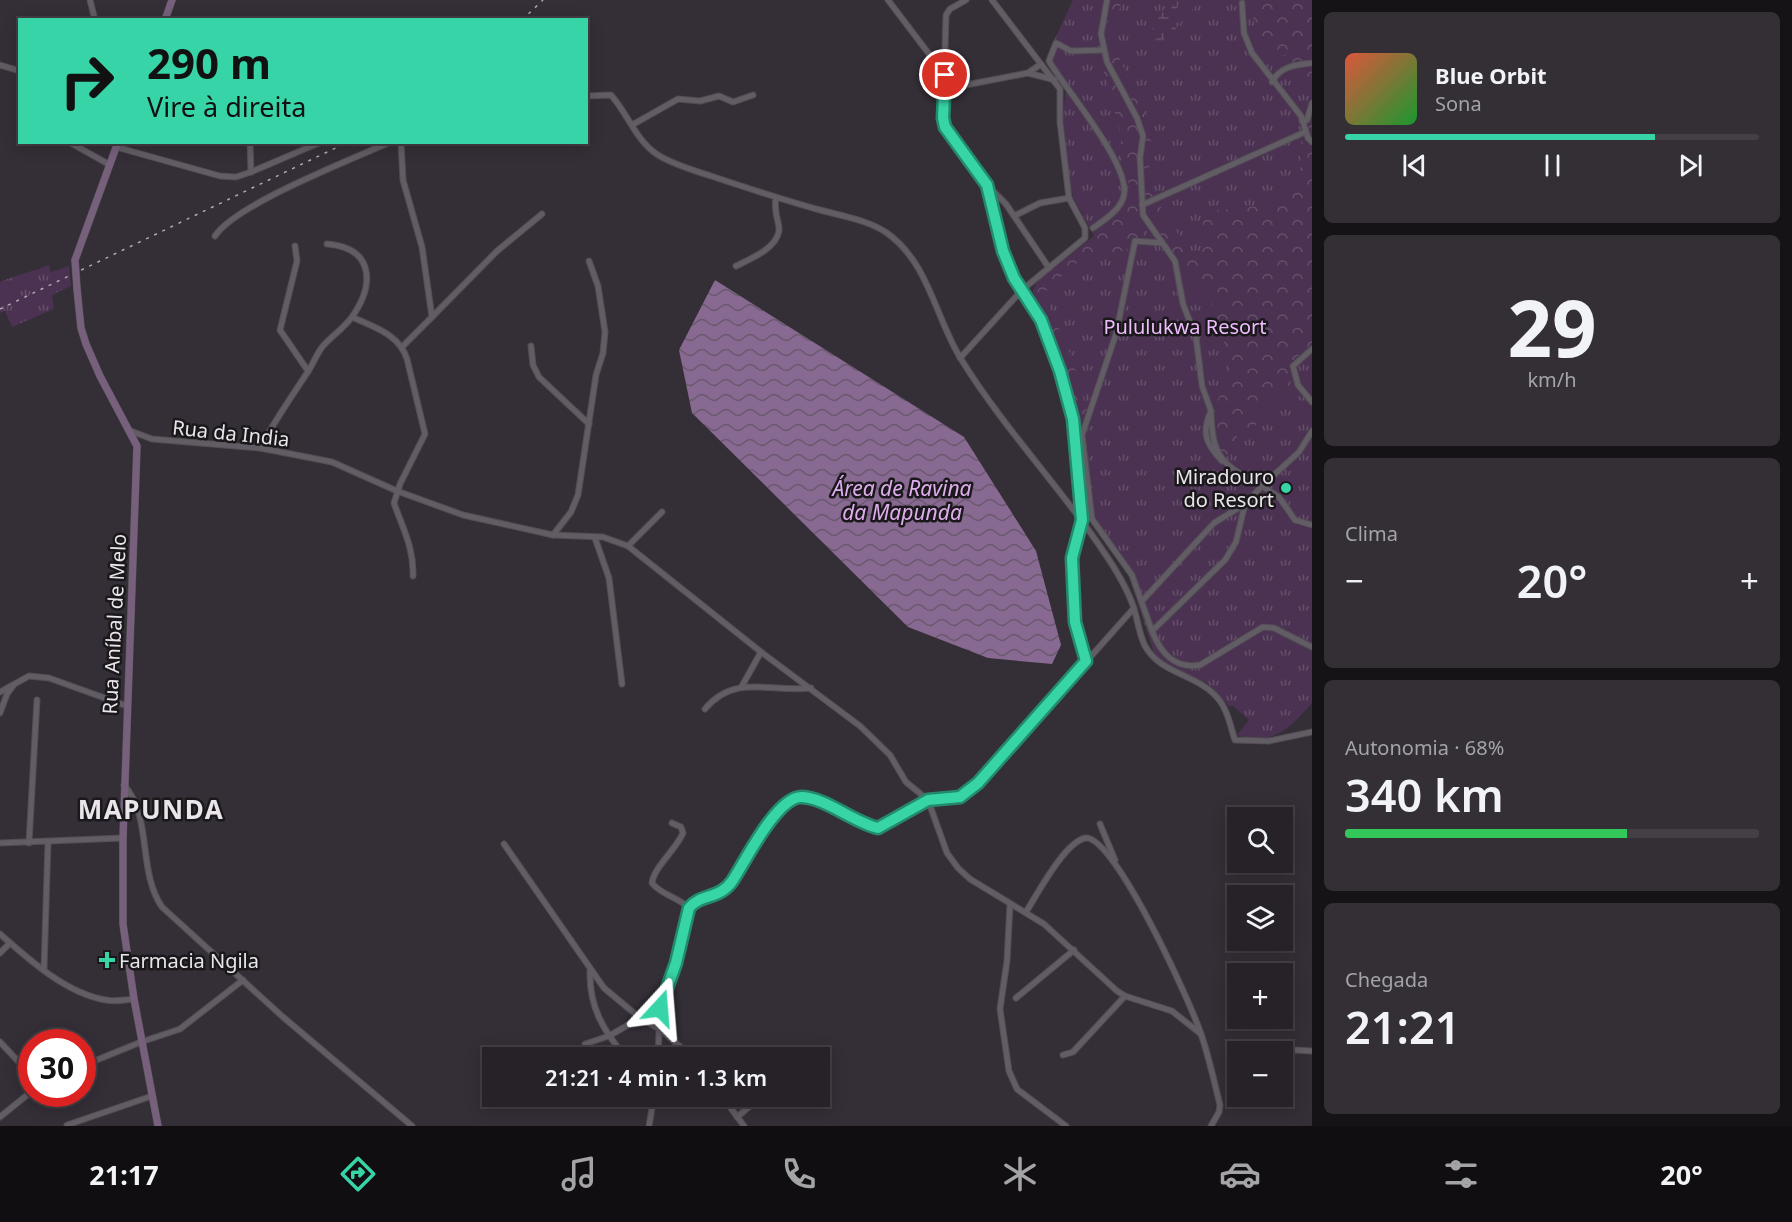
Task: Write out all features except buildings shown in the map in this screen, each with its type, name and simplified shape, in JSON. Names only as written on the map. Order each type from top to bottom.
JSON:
[{"type":"street","points":[[90,0],[94,18]]},
{"type":"street","points":[[166,18],[172,0]]},
{"type":"street","points":[[888,0],[945,75]]},
{"type":"street","points":[[966,0],[950,9],[946,15],[943,118],[945,127],[987,185],[1014,216],[1049,268]]},
{"type":"street","points":[[960,358],[1022,290],[1085,238],[1085,228],[1069,198],[1060,122],[1060,89],[992,0]]},
{"type":"street","points":[[1107,0],[1101,34],[1107,62],[1137,118],[1143,136],[1140,158],[1143,215],[1175,261],[1183,304],[1196,337],[1202,386],[1211,411],[1222,461]]},
{"type":"street","points":[[1241,1],[1244,33],[1252,53],[1302,121],[1305,132],[1312,142]]},
{"type":"street","points":[[1093,228],[1119,206],[1124,196],[1124,179],[1100,134],[1072,98],[1049,60],[1056,43],[1071,51],[1104,50]]},
{"type":"street","points":[[1272,82],[1284,69],[1312,63]]},
{"type":"street","points":[[945,89],[1028,73],[1041,64]]},
{"type":"street","points":[[0,65],[18,70]]},
{"type":"street","points":[[1028,73],[1055,80]]},
{"type":"street","points":[[588,96],[611,95],[642,141],[657,154],[675,163],[776,198],[865,223],[884,231],[900,243],[915,261],[960,358],[1003,419],[1082,520],[1115,569],[1134,608],[1142,640],[1151,657],[1162,667],[1203,685],[1219,699],[1228,715],[1235,740],[1240,742],[1269,741],[1312,732]]},
{"type":"street","points":[[632,125],[678,99],[700,101],[719,96],[733,102],[753,95]]},
{"type":"street","points":[[1302,121],[1307,120],[1312,103]]},
{"type":"street","points":[[1142,205],[1305,132]]},
{"type":"street","points":[[73,144],[110,165]]},
{"type":"street","points":[[250,144],[251,172]]},
{"type":"street","points":[[117,145],[220,176],[236,177],[316,144]]},
{"type":"street","points":[[215,236],[225,224],[263,200],[386,144]]},
{"type":"street","points":[[401,144],[403,180],[422,247],[432,317]]},
{"type":"street","name":"Rua Aníbal de Melo","points":[[117,145],[75,260],[81,328],[86,344],[137,446],[124,784],[123,924],[141,1042],[158,1126]]},
{"type":"street","points":[[987,185],[1003,251],[1044,329],[1060,371],[1073,419],[1082,520],[1072,558],[1075,622],[1086,661]]},
{"type":"street","points":[[736,266],[759,255],[777,236],[778,226],[774,210],[776,198]]},
{"type":"street","points":[[1014,216],[1040,203],[1069,198]]},
{"type":"street","points":[[403,346],[497,251],[542,214]]},
{"type":"street","points":[[1162,243],[1135,241],[1116,334],[1082,435],[1092,519],[1132,575],[1156,641],[1172,661],[1190,666],[1200,665],[1263,627],[1274,628],[1312,647]]},
{"type":"street","points":[[260,448],[280,410],[323,346],[352,317],[364,294],[368,274],[363,260],[353,251],[340,245],[327,244]]},
{"type":"street","points":[[295,246],[297,261],[280,330],[308,371]]},
{"type":"street","points":[[553,535],[571,512],[578,495],[605,332],[598,286],[589,261]]},
{"type":"street","points":[[352,317],[391,335],[403,346],[424,434],[397,491],[394,504],[410,539],[414,558],[413,576]]},
{"type":"street","points":[[531,346],[533,365],[539,377],[589,424]]},
{"type":"street","points":[[1312,349],[1293,366],[1298,385],[1312,402]]},
{"type":"street","points":[[1211,411],[1204,434],[1206,441],[1222,461],[1232,470],[1279,497],[1295,520],[1312,525]]},
{"type":"street","name":"Rua da India","points":[[128,430],[152,439],[260,448],[332,462],[397,491],[463,515],[553,535],[603,537],[628,546]]},
{"type":"street","points":[[1142,601],[1214,523],[1245,504],[1299,452],[1312,431]]},
{"type":"street","points":[[1152,631],[1225,560],[1236,542],[1245,504]]},
{"type":"street","points":[[662,512],[628,546],[761,652],[860,726],[890,755],[906,782],[928,800],[947,853],[958,868],[970,879],[1010,905],[1026,912],[1074,950],[1105,981],[1125,996],[1172,1011],[1201,1034]]},
{"type":"street","points":[[595,538],[609,578],[622,684]]},
{"type":"street","points":[[659,1047],[660,1008],[676,963],[689,908],[694,902],[722,893],[738,872],[756,837],[781,809],[796,797],[816,800],[866,825],[878,828],[928,800],[960,797],[978,783],[1134,608]]},
{"type":"street","points":[[742,686],[761,652]]},
{"type":"street","points":[[0,692],[18,680],[29,676],[49,678],[127,706]]},
{"type":"street","points":[[0,714],[7,694],[18,680]]},
{"type":"street","points":[[705,710],[714,699],[742,686],[792,690],[811,688]]},
{"type":"street","points":[[29,843],[37,700]]},
{"type":"street","points":[[124,784],[138,807],[148,878],[153,893],[162,907],[412,1126]]},
{"type":"street","points":[[672,823],[681,827],[683,833],[670,856],[653,876],[652,883],[657,889],[689,908]]},
{"type":"street","points":[[1100,824],[1119,869],[1158,936],[1201,1034],[1220,1105],[1220,1112],[1211,1126]]},
{"type":"street","points":[[0,843],[123,837]]},
{"type":"street","points":[[1026,912],[1049,874],[1066,853],[1085,838],[1094,839],[1119,869]]},
{"type":"street","points":[[44,969],[48,842]]},
{"type":"street","points":[[504,844],[604,988],[680,1047]]},
{"type":"street","points":[[1010,905],[1007,961],[1000,1009],[1009,1071],[1017,1089],[1066,1126]]},
{"type":"street","points":[[0,934],[44,969],[88,996],[107,1001],[134,999]]},
{"type":"street","points":[[0,953],[10,943]]},
{"type":"street","points":[[1016,998],[1074,950]]},
{"type":"street","points":[[590,969],[590,992],[594,1010],[618,1047]]},
{"type":"street","points":[[96,1060],[180,1029],[243,980]]},
{"type":"street","points":[[1063,1055],[1073,1052],[1125,996]]},
{"type":"street","points":[[585,1044],[609,1036],[640,1018]]},
{"type":"street","points":[[0,1042],[18,1061]]},
{"type":"street","points":[[1293,1050],[1312,1051]]},
{"type":"street","points":[[67,1125],[152,1096]]},
{"type":"street","points":[[0,1117],[18,1102]]},
{"type":"street","points":[[649,1126],[652,1107]]},
{"type":"street","points":[[730,1107],[744,1126]]},
{"type":"street","points":[[737,1117],[749,1107]]},
{"type":"green space","name":"Pululukwa Resort","points":[[1073,0],[1312,0],[1312,703],[1296,721],[1270,737],[1250,738],[1237,735],[1249,720],[1232,705],[1230,707],[1207,683],[1169,665],[1154,653],[1128,573],[1091,524],[1077,408],[1059,352],[1033,291],[1037,282],[1094,236],[1073,197],[1069,176],[1063,114],[1066,88],[1046,58]]},
{"type":"green space","points":[[1107,0],[1122,0],[1112,36],[1114,47],[1151,126],[1150,174],[1157,199],[1194,256],[1203,260],[1201,232],[1204,217],[1212,211],[1259,206],[1298,187],[1301,145],[1305,132],[1302,121],[1307,120],[1312,103],[1312,347],[1294,360],[1290,369],[1291,380],[1261,413],[1253,431],[1250,432],[1241,423],[1232,452],[1224,459],[1207,436],[1211,411],[1231,377],[1226,348],[1208,292],[1189,278],[1141,212],[1143,236],[1135,244],[1122,251],[1097,253],[1085,257],[1046,291],[1051,312],[1071,356],[1088,415],[1080,430],[1066,370],[1033,291],[1037,282],[1094,236],[1131,193],[1120,148],[1122,138],[1096,44],[1099,42]]},
{"type":"green space","points":[[1168,0],[1180,0],[1173,20],[1196,0],[1201,0],[1169,36],[1158,41],[1152,37],[1153,26]]},
{"type":"green space","points":[[1247,0],[1312,0],[1312,83],[1300,82],[1285,54],[1273,59],[1267,53],[1259,39]]},
{"type":"green space","points":[[49,265],[51,272],[69,266],[71,286],[52,295],[54,309],[12,327],[5,311],[0,313],[0,282]]},
{"type":"water","name":"Área de Ravina da Mapunda","points":[[715,280],[964,437],[1036,551],[1061,645],[1052,664],[988,658],[908,627],[692,413],[679,350]]},
{"type":"railway","points":[[524,18],[543,0]]},
{"type":"railway","points":[[0,309],[344,144]]},
{"type":"place","name":"Miradouro do Resort","points":[[1286,488]]},
{"type":"place","name":"Farmacia Ngila","points":[[107,960]]},
{"type":"district","name":"MAPUNDA","points":[[151,809]]},
{"type":"route","points":[[660,1008],[676,963],[689,908],[698,900],[722,893],[730,885],[744,863],[756,837],[781,809],[796,797],[802,797],[816,800],[866,825],[878,828],[928,800],[960,797],[978,783],[1086,661],[1075,622],[1072,558],[1082,520],[1073,419],[1060,371],[1041,320],[1014,278],[1003,251],[990,207],[987,185],[945,127],[943,118],[945,75]]}]
